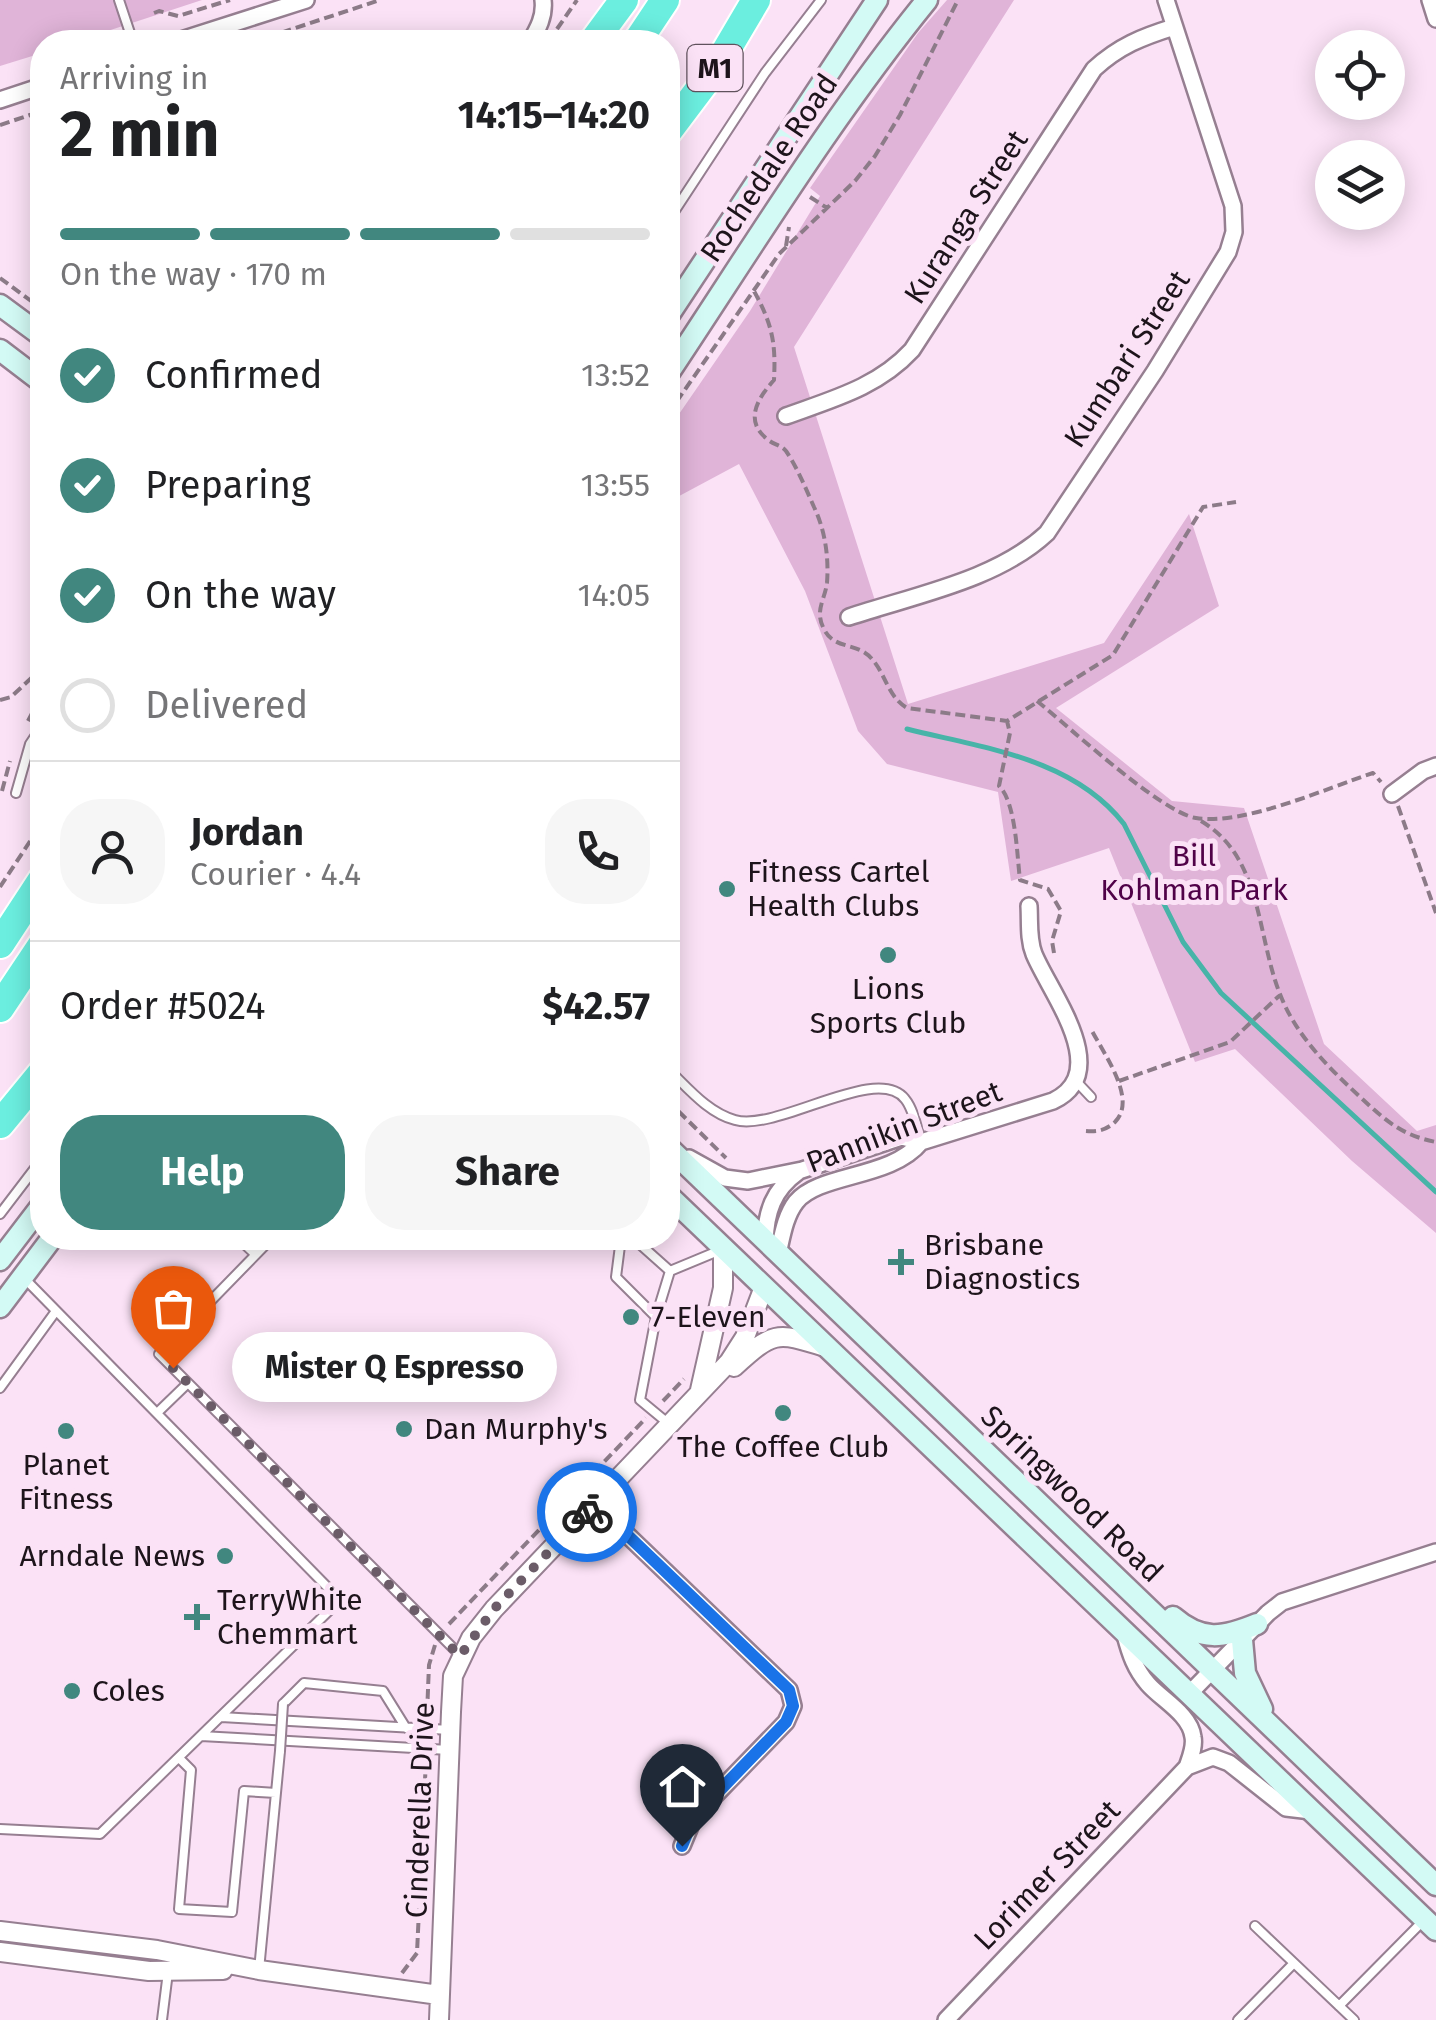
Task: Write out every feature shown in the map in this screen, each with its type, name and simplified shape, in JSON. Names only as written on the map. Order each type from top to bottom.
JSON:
[{"type":"highway","points":[[602,30],[624,0]]},
{"type":"highway","name":"M1","points":[[645,30],[665,0]]},
{"type":"highway","name":"M1","points":[[680,115],[717,66],[756,0]]},
{"type":"highway","points":[[0,944],[30,898]]},
{"type":"highway","points":[[0,1008],[30,963]]},
{"type":"highway","points":[[0,1124],[30,1088]]},
{"type":"main road","name":"Rochedale Road","points":[[680,298],[877,0]]},
{"type":"main road","name":"Rochedale Road","points":[[680,356],[791,186],[881,57],[927,0]]},
{"type":"main road","points":[[0,304],[30,327]]},
{"type":"main road","points":[[0,350],[30,373]]},
{"type":"main road","name":"Springwood Road","points":[[680,1158],[1436,1885]]},
{"type":"main road","points":[[680,1207],[1430,1925]]},
{"type":"main road","points":[[0,1260],[30,1221]]},
{"type":"main road","points":[[764,1287],[772,1248]]},
{"type":"main road","points":[[0,1307],[43,1250]]},
{"type":"main road","points":[[1136,1597],[1164,1608],[1198,1634],[1224,1635],[1257,1624]]},
{"type":"main road","points":[[1242,1640],[1248,1684],[1272,1728]]},
{"type":"street","points":[[212,30],[306,0]]},
{"type":"street","points":[[538,30],[544,10],[542,0]]},
{"type":"street","name":"Kumbari Street","points":[[849,616],[1001,567],[1027,552],[1047,533],[1155,371],[1228,252],[1234,232],[1232,206],[1166,0]]},
{"type":"street","points":[[1430,0],[1436,19]]},
{"type":"street","name":"Kuranga Street","points":[[786,416],[866,388],[897,367],[912,350],[1094,69],[1131,41],[1174,27]]},
{"type":"street","points":[[0,100],[30,90]]},
{"type":"street","points":[[1392,794],[1422,771],[1436,766]]},
{"type":"street","points":[[1029,906],[1033,950],[1077,1043],[1080,1061],[1075,1080]]},
{"type":"street","name":"Pannikin Street","points":[[772,1248],[802,1196],[908,1158],[921,1142],[1053,1101],[1064,1095],[1075,1080]]},
{"type":"street","points":[[680,1152],[734,1181],[802,1170],[902,1137],[921,1142]]},
{"type":"street","points":[[772,1248],[768,1213],[781,1186],[802,1170]]},
{"type":"street","points":[[698,1396],[722,1288],[723,1249]]},
{"type":"street","points":[[698,1396],[739,1348],[764,1287]]},
{"type":"street","points":[[698,1396],[757,1346],[776,1336],[792,1336],[827,1348]]},
{"type":"street","name":"Cinderella Drive","points":[[438,2020],[453,1676],[460,1656],[494,1609],[698,1396]]},
{"type":"street","points":[[595,1504],[789,1690],[793,1706],[786,1722],[694,1817],[682,1846]]},
{"type":"street","points":[[1188,1694],[1282,1602],[1436,1552]]},
{"type":"street","points":[[1126,1635],[1133,1663],[1148,1684],[1186,1720],[1192,1732],[1194,1742],[1187,1767]]},
{"type":"street","points":[[1187,1767],[1213,1757],[1230,1763],[1286,1808],[1311,1811]]},
{"type":"street","name":"Lorimer Street","points":[[946,2020],[1187,1767]]},
{"type":"street","points":[[0,1930],[169,1962]]},
{"type":"street","points":[[0,1952],[259,1970],[439,1995]]},
{"type":"lane","points":[[120,0],[129,30]]},
{"type":"lane","points":[[680,203],[765,73],[821,0]]},
{"type":"lane","points":[[16,792],[30,744]]},
{"type":"lane","points":[[680,1080],[705,1104],[731,1120],[744,1122],[767,1120],[870,1088],[890,1089],[908,1102],[921,1142]]},
{"type":"lane","points":[[1075,1080],[1092,1097]]},
{"type":"lane","points":[[0,1214],[30,1174]]},
{"type":"lane","points":[[670,1271],[723,1249]]},
{"type":"lane","points":[[251,1250],[255,1254]]},
{"type":"lane","points":[[259,1250],[159,1354],[460,1656]]},
{"type":"lane","points":[[619,1250],[616,1277],[656,1316]]},
{"type":"lane","points":[[646,1250],[670,1271]]},
{"type":"lane","points":[[670,1271],[656,1316],[640,1400],[670,1425]]},
{"type":"lane","points":[[0,1829],[100,1834],[340,1600],[22,1277]]},
{"type":"lane","points":[[0,1388],[56,1311]]},
{"type":"lane","points":[[156,1413],[188,1383]]},
{"type":"lane","points":[[259,1970],[284,1704],[304,1683],[383,1691],[406,1728]]},
{"type":"lane","points":[[220,1717],[450,1730]]},
{"type":"lane","points":[[201,1736],[449,1750]]},
{"type":"lane","points":[[179,1758],[191,1770],[179,1909],[232,1912],[244,1791],[276,1792]]},
{"type":"lane","points":[[1339,2006],[1430,1925]]},
{"type":"lane","points":[[1256,1926],[1354,2020]]},
{"type":"lane","points":[[162,2020],[169,1962]]},
{"type":"lane","points":[[1238,2020],[1294,1962]]},
{"type":"path","points":[[154,13],[178,16],[230,0]]},
{"type":"path","points":[[289,30],[380,0]]},
{"type":"path","points":[[557,30],[577,0]]},
{"type":"path","points":[[680,397],[786,246],[856,181],[889,135],[958,0]]},
{"type":"path","points":[[0,125],[30,115]]},
{"type":"path","points":[[807,196],[826,208]]},
{"type":"path","points":[[786,246],[790,221]]},
{"type":"path","points":[[0,278],[30,301]]},
{"type":"path","points":[[754,290],[774,331],[775,358],[774,380],[759,395],[754,416],[762,435],[784,447],[816,512],[826,543],[827,586],[819,609],[820,622],[832,641],[857,647],[872,658],[898,703],[907,708],[1008,722],[1108,660],[1203,507],[1236,502]]},
{"type":"path","points":[[0,700],[11,697],[30,679]]},
{"type":"path","points":[[1037,701],[1176,812],[1218,831],[1238,857],[1259,908],[1280,996],[1293,1022],[1345,1082],[1386,1120],[1412,1138],[1436,1142]]},
{"type":"path","points":[[1008,722],[1010,733],[998,786],[1005,792],[1011,812],[1020,880],[1048,889],[1060,911],[1052,940],[1061,967]]},
{"type":"path","points":[[1196,818],[1254,812],[1373,773],[1392,794],[1406,823],[1436,913]]},
{"type":"path","points":[[0,886],[30,840]]},
{"type":"path","points":[[1118,1080],[1221,1046],[1238,1036],[1280,996]]},
{"type":"path","points":[[1086,1020],[1118,1080],[1124,1104],[1122,1113],[1108,1128],[1086,1130]]},
{"type":"path","points":[[680,1113],[730,1162]]},
{"type":"path","points":[[427,1729],[429,1665],[440,1636],[687,1376]]},
{"type":"path","points":[[402,1975],[418,1953],[426,1749]]},
{"type":"green space","points":[[0,0],[202,0],[111,30],[30,30],[30,57],[0,66]]},
{"type":"green space","name":"Bill Kohlman Park","points":[[947,0],[1014,0],[794,347],[908,704],[1104,643],[1189,514],[1219,606],[1056,708],[1172,801],[1244,808],[1324,1044],[1417,1131],[1436,1125],[1436,1233],[1352,1161],[1235,1049],[1195,1062],[1109,848],[1011,881],[998,792],[887,764],[858,731],[805,591],[739,464],[680,496],[680,413],[750,311],[820,196],[810,188],[918,33]]},
{"type":"waterway","points":[[907,729],[1025,759],[1079,784],[1103,802],[1124,824],[1183,942],[1221,993],[1436,1192]]},
{"type":"way so far","points":[[173,1368],[460,1656],[494,1609],[587,1512]]},
{"type":"place","name":"Fitness Cartel Health Clubs","points":[[727,889]]},
{"type":"place","name":"Lions Sports Club","points":[[888,955]]},
{"type":"place","name":"Brisbane Diagnostics","points":[[901,1262]]},
{"type":"place","name":"7-Eleven","points":[[631,1317]]},
{"type":"place","name":"Mister Q Espresso","points":[[173,1368]]},
{"type":"place","name":"The Coffee Club","points":[[783,1413]]},
{"type":"place","name":"Dan Murphy's","points":[[404,1429]]},
{"type":"place","name":"Planet Fitness","points":[[66,1431]]},
{"type":"place","name":"Arndale News","points":[[225,1556]]},
{"type":"place","name":"TerryWhite Chemmart","points":[[197,1617]]},
{"type":"place","name":"Coles","points":[[72,1691]]},
{"type":"route","points":[[587,1512],[595,1504],[789,1690],[793,1706],[786,1722],[694,1817],[682,1846]]}]
